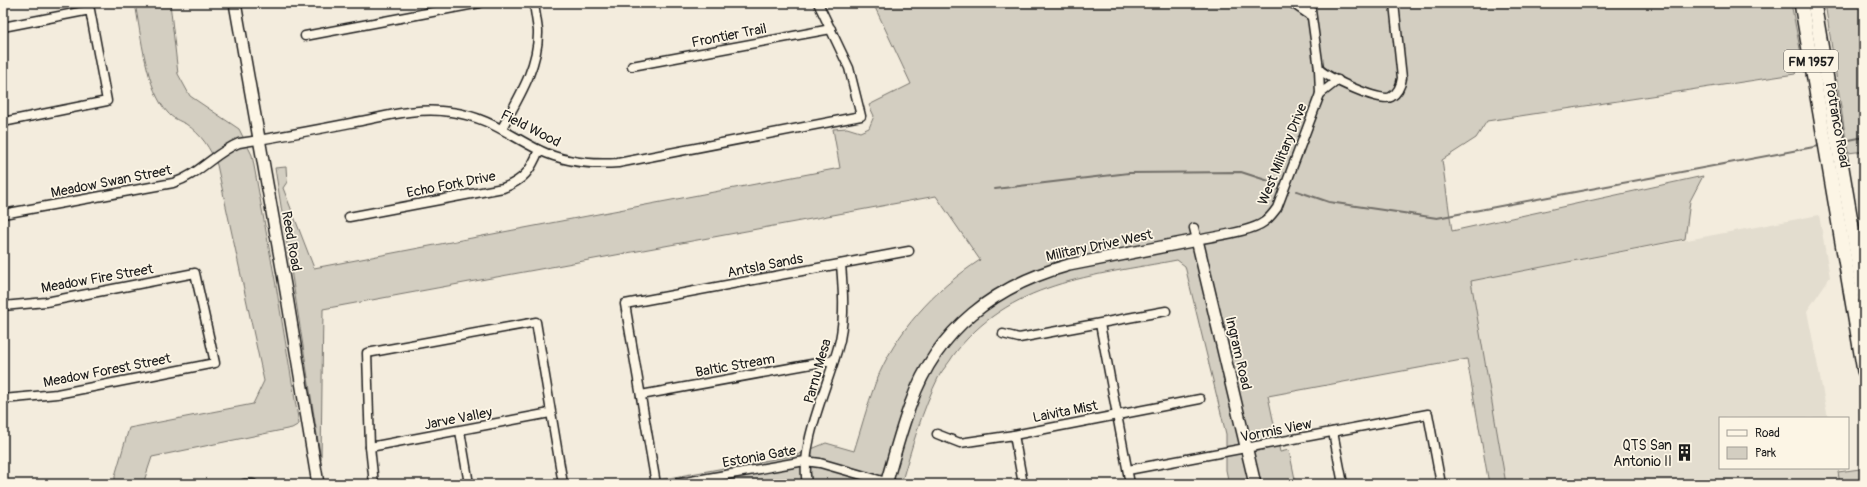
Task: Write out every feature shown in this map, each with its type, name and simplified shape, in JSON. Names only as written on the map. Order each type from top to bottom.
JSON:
[{"type":"main road","name":"Potranco Road","points":[[1801,3],[1864,371]]},
{"type":"main road","name":"Potranco Road","points":[[1814,3],[1864,297]]},
{"type":"street","name":"Reed Road","points":[[235,3],[260,140],[318,484]]},
{"type":"street","points":[[304,36],[480,3]]},
{"type":"street","points":[[502,128],[518,100],[530,74],[535,56],[538,31],[534,3]]},
{"type":"street","points":[[818,3],[831,29]]},
{"type":"street","points":[[1292,3],[1311,16]]},
{"type":"street","name":"West Military Drive","points":[[1197,240],[1254,227],[1264,223],[1271,217],[1279,202],[1320,94],[1319,69],[1310,3]]},
{"type":"street","points":[[1319,69],[1338,80],[1384,98],[1391,97],[1401,85],[1402,78],[1394,3]]},
{"type":"street","points":[[3,27],[90,10],[107,101],[3,122]]},
{"type":"street","name":"Field Wood","points":[[260,140],[407,112],[438,110],[481,118],[502,128],[539,150],[571,161],[594,164],[618,163],[861,116],[849,68],[831,29]]},
{"type":"street","name":"Frontier Trail","points":[[632,66],[831,29]]},
{"type":"street","name":"West Military Drive","points":[[1320,94],[1338,80]]},
{"type":"street","name":"Meadow Swan Street","points":[[3,214],[173,183],[186,179],[231,146],[239,143],[260,140]]},
{"type":"street","name":"Echo Fork Drive","points":[[349,217],[503,188],[516,183],[530,168],[539,150]]},
{"type":"street","name":"Ingram Road","points":[[1194,228],[1255,484]]},
{"type":"street","name":"Military Drive West","points":[[889,483],[911,402],[928,366],[940,348],[957,328],[989,300],[1029,277],[1056,268],[1197,240]]},
{"type":"street","name":"Antsla Sands","points":[[641,395],[625,304],[909,250]]},
{"type":"street","name":"Parnu Mesa","points":[[807,484],[805,461],[809,442],[834,360],[843,319],[841,264]]},
{"type":"street","name":"Meadow Fire Street","points":[[3,306],[46,302],[195,273],[215,363]]},
{"type":"street","points":[[1003,334],[1019,338],[1166,311]]},
{"type":"street","points":[[374,484],[370,447],[367,353],[536,322],[563,484]]},
{"type":"street","points":[[1100,324],[1130,484]]},
{"type":"street","name":"Baltic Stream","points":[[641,395],[834,360]]},
{"type":"street","name":"Meadow Forest Street","points":[[3,399],[58,394],[215,363]]},
{"type":"street","points":[[641,395],[656,484]]},
{"type":"street","name":"Laivita Mist","points":[[937,434],[960,443],[1014,435],[1200,399]]},
{"type":"street","name":"Jarve Valley","points":[[370,447],[550,413]]},
{"type":"street","name":"Vormis View","points":[[1128,470],[1428,414],[1441,484]]},
{"type":"street","points":[[460,431],[469,484]]},
{"type":"street","points":[[1333,432],[1343,484]]},
{"type":"street","points":[[1014,435],[1023,484]]},
{"type":"street","name":"Estonia Gate","points":[[674,484],[805,461],[820,463],[889,483]]},
{"type":"street","points":[[244,484],[254,484]]},
{"type":"shaded area","points":[[1819,215],[1830,277],[1807,311],[1828,417],[1719,417],[1719,469],[1839,469],[1842,484],[1506,484],[1470,281]]},
{"type":"green space","points":[[135,3],[170,3],[178,74],[190,96],[239,129],[252,155],[277,291],[299,424],[292,428],[152,457],[143,484],[115,484],[115,476],[129,428],[253,404],[264,381],[217,165],[201,137],[192,128],[170,115],[154,91],[149,77],[142,46]]},
{"type":"green space","points":[[873,3],[1791,3],[1803,64],[1795,74],[1487,121],[1476,138],[1442,160],[1452,231],[1703,176],[1690,201],[1685,239],[1471,281],[1506,484],[1489,484],[1467,359],[1268,396],[1280,452],[1289,450],[1296,484],[1229,484],[1226,470],[1226,434],[1185,266],[1177,260],[1114,271],[1054,286],[1026,297],[999,312],[975,331],[953,356],[939,376],[922,415],[901,484],[635,484],[797,455],[826,443],[854,451],[875,384],[893,347],[918,314],[932,299],[963,272],[980,260],[936,196],[323,309],[321,460],[275,168],[286,167],[287,182],[283,188],[314,268],[840,168],[833,129],[847,128],[860,132],[869,128],[874,116],[869,105],[911,84]]},
{"type":"green space","points":[[1825,3],[1864,3],[1864,151],[1848,153]]},
{"type":"green space","points":[[1860,469],[1864,484],[1840,484],[1838,472]]},
{"type":"waterway","points":[[1844,141],[1864,137]]},
{"type":"waterway","points":[[1297,191],[1329,202],[1437,218],[1819,146]]},
{"type":"waterway","points":[[995,189],[1129,173],[1241,172],[1275,183]]},
{"type":"place","name":"QTS San Antonio II","points":[[1685,453]]}]
